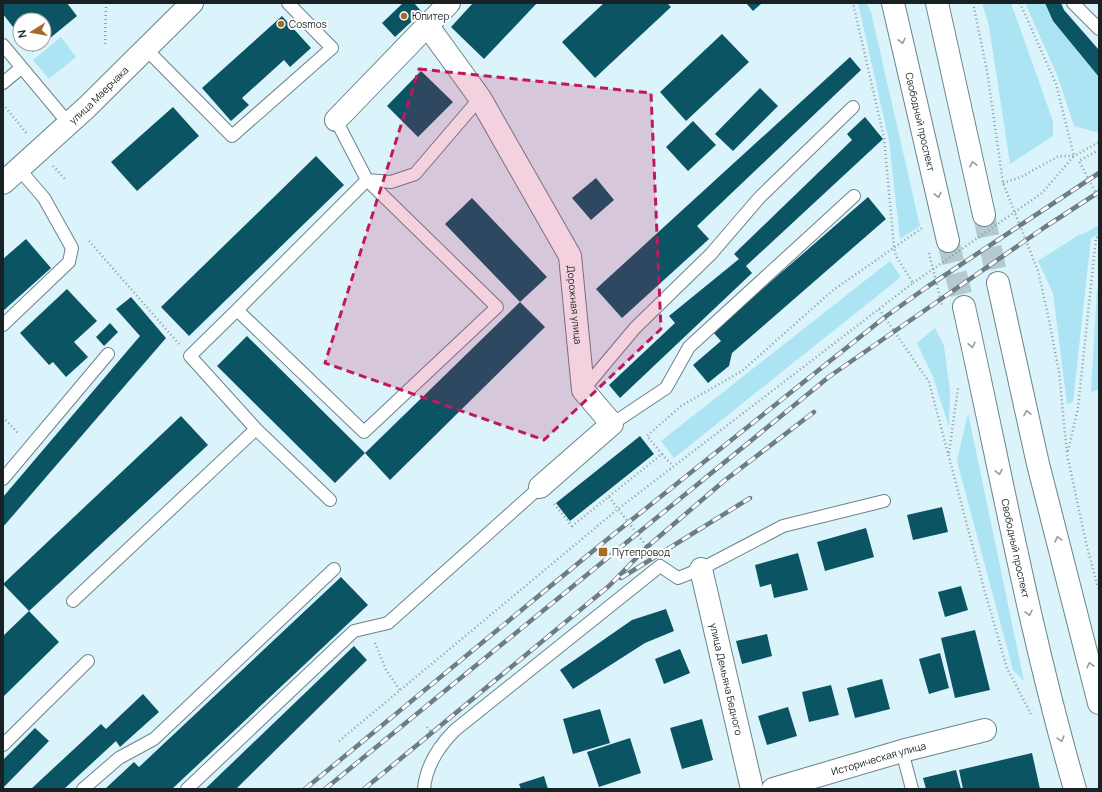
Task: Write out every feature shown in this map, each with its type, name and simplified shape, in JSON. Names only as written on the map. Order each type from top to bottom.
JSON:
[{"type":"main road","name":"улица Маерчака","points":[[3,183],[68,124],[192,3]]},
{"type":"main road","points":[[336,120],[449,3]]},
{"type":"main road","name":"Свободный проспект","points":[[892,3],[948,241]]},
{"type":"main road","points":[[937,3],[984,216]]},
{"type":"main road","name":"Дорожная улица","points":[[427,25],[480,98],[570,256],[583,390]]},
{"type":"main road","points":[[998,283],[1038,464],[1099,703]]},
{"type":"main road","name":"Свободный проспект","points":[[964,307],[1028,609],[1059,734],[1075,789]]},
{"type":"main road","points":[[545,493],[612,424],[583,390]]},
{"type":"main road","name":"улица Демьяна Бедного","points":[[700,569],[752,789]]},
{"type":"main road","name":"Историческая улица","points":[[773,789],[902,751],[985,730]]},
{"type":"lane","points":[[145,48],[232,136],[332,48],[288,3]]},
{"type":"lane","points":[[1073,3],[1099,29]]},
{"type":"lane","points":[[3,45],[68,124]]},
{"type":"lane","points":[[3,83],[21,68]]},
{"type":"lane","points":[[330,500],[256,429],[190,356],[367,180],[391,182],[415,174],[480,98]]},
{"type":"lane","points":[[583,390],[635,328],[711,254],[760,197],[852,107]]},
{"type":"lane","points":[[237,310],[364,432],[498,307],[367,180],[336,120]]},
{"type":"lane","points":[[3,325],[69,262],[72,248],[44,198],[19,169]]},
{"type":"lane","points":[[612,424],[666,388],[689,347],[854,196]]},
{"type":"lane","points":[[3,479],[108,354]]},
{"type":"lane","points":[[73,602],[256,429]]},
{"type":"lane","points":[[187,789],[354,631],[388,623],[545,493]]},
{"type":"lane","points":[[424,789],[425,776],[440,744],[455,730],[660,566],[678,578],[700,569],[783,526],[884,501]]},
{"type":"lane","points":[[83,789],[119,758],[154,739],[334,569]]},
{"type":"lane","points":[[3,745],[88,661]]},
{"type":"lane","points":[[902,751],[912,789]]},
{"type":"path","points":[[104,44],[106,3]]},
{"type":"path","points":[[853,3],[884,138],[894,247],[896,256],[913,283]]},
{"type":"path","points":[[973,3],[986,70],[1003,183],[1038,271],[1060,372],[1067,454],[1087,546],[1099,591]]},
{"type":"path","points":[[1020,3],[1056,84],[1074,156]]},
{"type":"path","points":[[3,104],[27,134]]},
{"type":"path","points":[[339,742],[618,509],[913,283],[1042,193],[1074,156],[1099,142]]},
{"type":"path","points":[[1099,150],[1080,161],[1099,199]]},
{"type":"path","points":[[1003,183],[1021,177],[1059,156],[1074,156]]},
{"type":"path","points":[[53,166],[65,179]]},
{"type":"path","points":[[673,466],[647,436],[681,406],[742,372],[832,290],[923,227]]},
{"type":"path","points":[[1067,454],[1078,408],[1096,238],[1099,236]]},
{"type":"path","points":[[92,245],[190,356]]},
{"type":"path","points":[[879,309],[929,382],[983,585],[1007,668],[1032,718]]},
{"type":"path","points":[[949,455],[958,387]]},
{"type":"path","points":[[3,417],[14,429]]},
{"type":"path","points":[[545,493],[572,526],[662,454]]},
{"type":"path","points":[[609,497],[647,547]]},
{"type":"path","points":[[369,628],[386,670],[400,690]]},
{"type":"highlighted area","points":[[419,69],[651,93],[661,329],[544,440],[325,363]]},
{"type":"shaded area","points":[[858,3],[866,3],[871,12],[920,226],[900,239],[889,141]]},
{"type":"shaded area","points":[[982,3],[1011,3],[1053,121],[1053,136],[1010,164],[989,26]]},
{"type":"shaded area","points":[[1025,3],[1045,3],[1053,21],[1099,77],[1099,133],[1074,126],[1058,77]]},
{"type":"shaded area","points":[[61,37],[76,57],[49,79],[33,60],[43,52],[52,52],[52,44]]},
{"type":"shaded area","points":[[1099,225],[1099,234],[1091,238],[1073,402],[1067,404],[1053,293],[1038,261],[1080,234],[1081,235]]},
{"type":"shaded area","points":[[890,261],[901,277],[674,458],[661,441]]},
{"type":"shaded area","points":[[1097,289],[1099,289],[1099,390],[1091,392]]},
{"type":"shaded area","points":[[935,328],[944,346],[950,391],[949,427],[933,377],[917,343]]},
{"type":"shaded area","points":[[968,413],[1024,681],[1013,670],[957,461]]},
{"type":"building","points":[[3,3],[67,3],[77,16],[52,36],[52,12],[12,12],[12,26],[3,14]]},
{"type":"building","name":"Юпитер","points":[[403,3],[414,3],[422,12],[395,37],[382,23]]},
{"type":"building","points":[[473,3],[537,3],[484,59],[451,27]]},
{"type":"building","points":[[604,3],[667,3],[671,7],[595,78],[562,42]]},
{"type":"building","points":[[746,3],[762,3],[753,11]]},
{"type":"building","points":[[1045,3],[1061,3],[1064,10],[1099,50],[1099,77],[1053,21]]},
{"type":"building","points":[[282,16],[311,48],[290,67],[284,60],[242,98],[249,105],[231,121],[202,88]]},
{"type":"building","points":[[722,34],[749,62],[686,121],[660,92]]},
{"type":"building","points":[[850,57],[861,70],[697,226],[709,239],[622,318],[596,289]]},
{"type":"building","points":[[421,71],[453,102],[418,137],[387,106]]},
{"type":"building","points":[[760,88],[778,106],[733,151],[715,134]]},
{"type":"building","points":[[173,107],[199,136],[137,191],[111,162]]},
{"type":"building","points":[[865,117],[883,139],[746,266],[752,273],[620,398],[609,385],[675,323],[669,316],[739,259],[734,254],[852,140],[847,134]]},
{"type":"building","points":[[693,121],[716,145],[688,171],[666,147]]},
{"type":"building","points":[[316,156],[344,185],[189,336],[161,307]]},
{"type":"building","points":[[596,178],[614,200],[591,220],[572,198]]},
{"type":"building","points":[[868,197],[886,219],[732,353],[729,366],[708,383],[693,365],[721,341],[713,332]]},
{"type":"building","points":[[472,198],[547,277],[520,302],[445,224]]},
{"type":"building","points":[[26,239],[51,268],[3,311],[3,259]]},
{"type":"building","points":[[67,289],[97,321],[74,342],[88,357],[66,377],[53,362],[49,365],[20,333]]},
{"type":"building","points":[[131,297],[166,338],[3,527],[3,497],[140,336],[116,309]]},
{"type":"building","points":[[520,302],[545,327],[390,480],[365,453]]},
{"type":"building","points":[[110,323],[118,332],[104,346],[96,337]]},
{"type":"building","points":[[247,336],[365,453],[335,483],[217,366]]},
{"type":"building","points":[[181,416],[208,445],[29,611],[3,584]]},
{"type":"building","points":[[640,436],[654,454],[570,521],[556,503]]},
{"type":"building","points":[[942,507],[948,532],[913,540],[907,515]]},
{"type":"building","points":[[866,528],[874,557],[825,571],[817,542]]},
{"type":"building","points":[[798,553],[808,590],[774,598],[771,584],[760,587],[755,565]]},
{"type":"building","points":[[341,577],[368,605],[172,789],[105,789],[134,762],[139,767]]},
{"type":"building","points":[[961,586],[968,610],[945,617],[938,592]]},
{"type":"building","points":[[666,609],[674,631],[645,643],[573,689],[560,670],[632,620]]},
{"type":"building","points":[[29,611],[59,642],[3,697],[3,636]]},
{"type":"building","points":[[975,630],[990,690],[955,698],[941,638]]},
{"type":"building","points":[[767,634],[772,656],[742,664],[736,641]]},
{"type":"building","points":[[354,646],[367,660],[236,789],[205,789]]},
{"type":"building","points":[[680,649],[690,673],[664,684],[655,659]]},
{"type":"building","points":[[940,653],[949,688],[929,694],[919,659]]},
{"type":"building","points":[[882,679],[890,709],[855,718],[847,688]]},
{"type":"building","points":[[831,685],[839,715],[809,722],[802,692]]},
{"type":"building","points":[[143,694],[159,712],[120,747],[116,741],[64,789],[31,789],[101,724],[106,729]]},
{"type":"building","points":[[788,707],[797,736],[767,745],[758,716]]},
{"type":"building","points":[[600,709],[610,743],[573,754],[563,719]]},
{"type":"building","points":[[702,719],[713,760],[682,769],[670,728]]},
{"type":"building","points":[[35,728],[49,741],[3,788],[3,760]]},
{"type":"building","points":[[630,738],[641,773],[599,787],[587,752]]},
{"type":"building","points":[[1032,753],[1040,789],[963,789],[959,770]]},
{"type":"building","points":[[956,770],[961,789],[926,789],[923,778]]},
{"type":"building","points":[[544,776],[548,789],[521,789],[519,784]]},
{"type":"tunnel","points":[[984,215],[998,283]]},
{"type":"tunnel","points":[[948,241],[964,307]]},
{"type":"railway","points":[[305,789],[599,546],[885,317],[927,287],[1099,173]]},
{"type":"railway","points":[[325,789],[830,376],[1045,227],[1099,192]]},
{"type":"railway","points":[[364,789],[609,586],[647,547],[724,481],[814,412]]},
{"type":"railway","points":[[621,578],[750,498]]},
{"type":"place","name":"Юпитер","points":[[404,16]]},
{"type":"place","name":"Cosmos","points":[[281,24]]},
{"type":"place","name":"Путепровод","points":[[603,552]]}]
